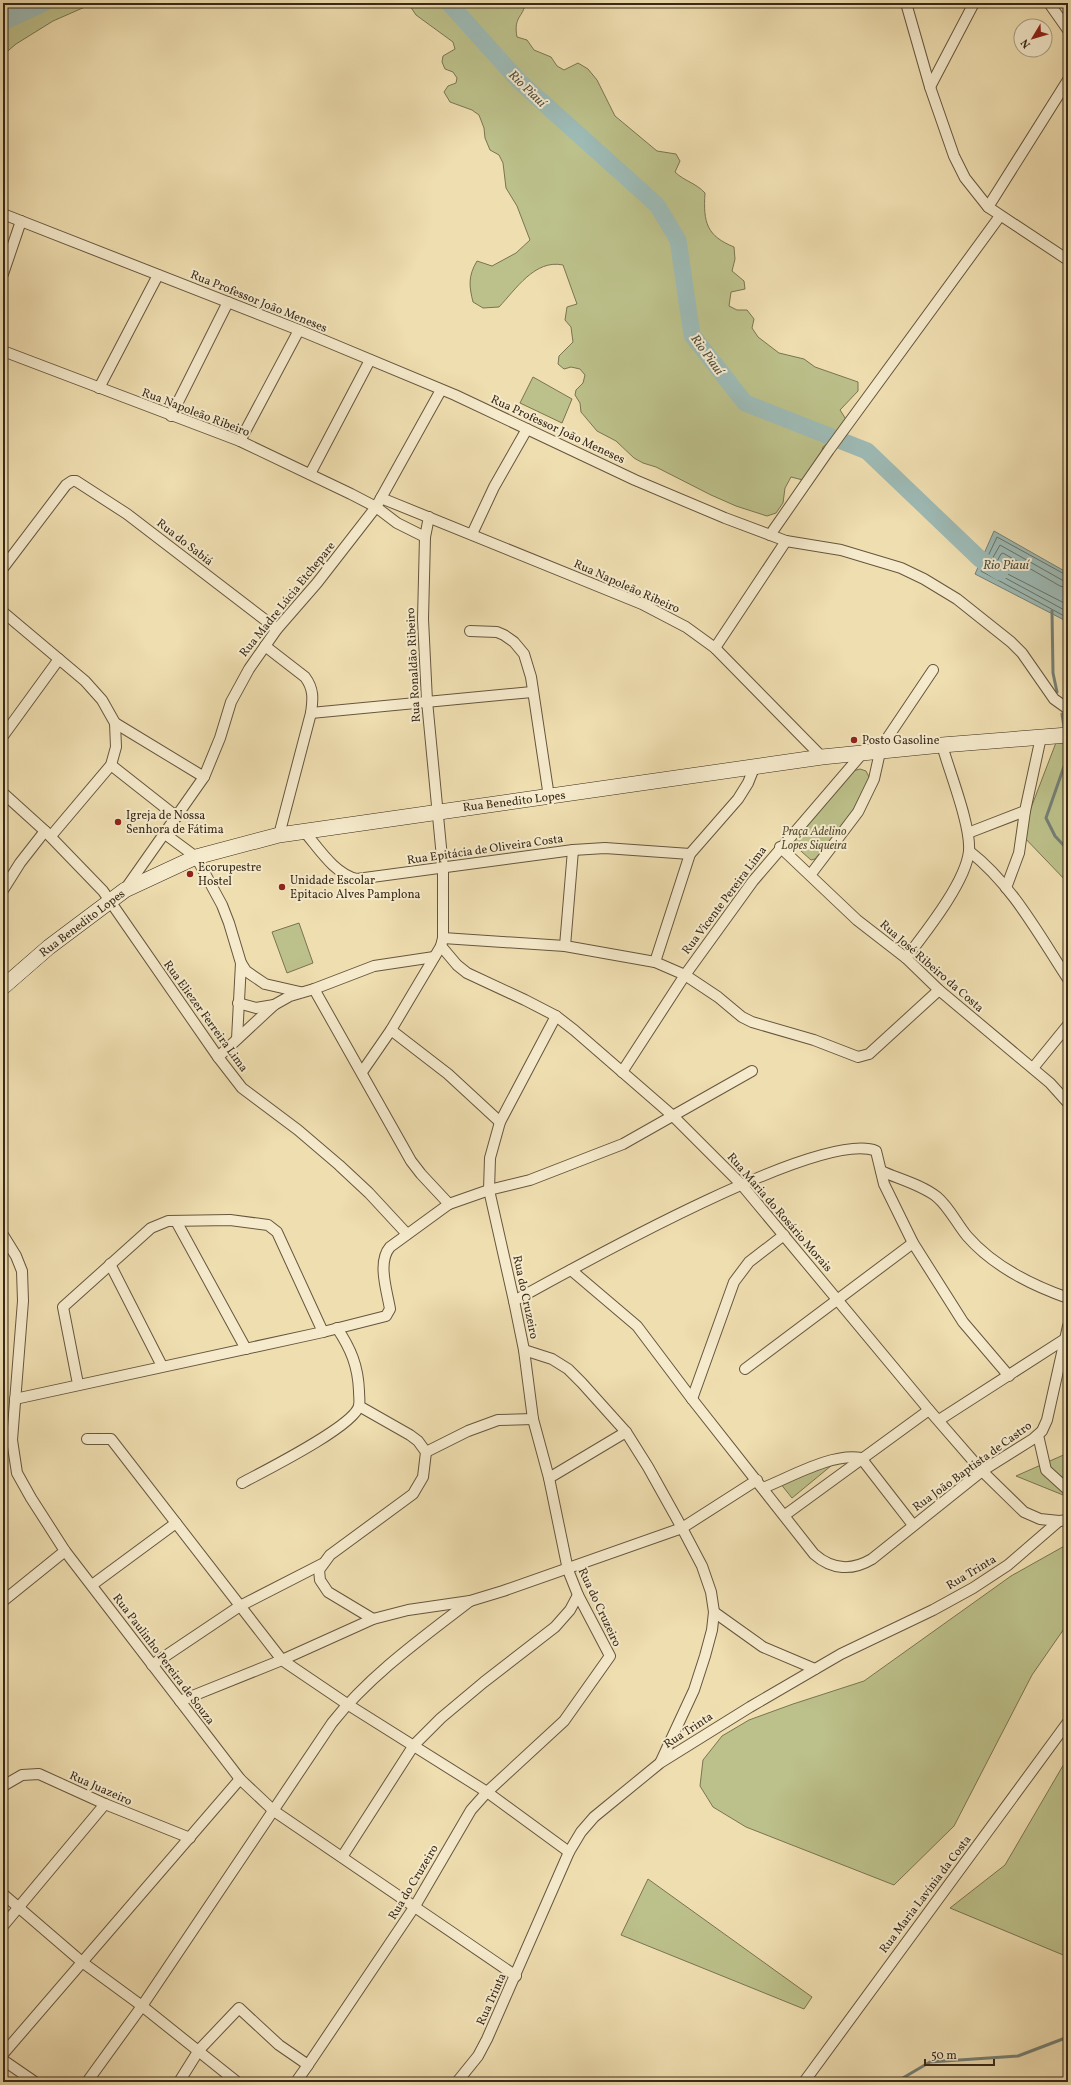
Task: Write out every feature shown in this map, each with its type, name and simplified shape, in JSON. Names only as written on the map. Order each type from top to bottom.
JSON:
[{"type":"main road","name":"Rua Benedito Lopes","points":[[3,987],[49,947],[125,890],[196,857],[280,834],[436,811],[549,797],[754,768],[822,757],[942,745],[1068,735]]},
{"type":"street","points":[[906,3],[930,87],[959,168],[988,207],[1068,260]]},
{"type":"street","points":[[930,87],[974,3]]},
{"type":"street","points":[[1049,3],[1068,30]]},
{"type":"street","points":[[988,207],[1068,80]]},
{"type":"street","name":"Rua Professor João Meneses","points":[[3,214],[299,330],[441,390],[635,480],[770,535],[786,541],[841,550],[901,568],[944,590],[1011,642],[1022,653],[1054,699],[1068,709]]},
{"type":"street","points":[[770,535],[829,450],[1000,216]]},
{"type":"street","points":[[3,274],[21,221]]},
{"type":"street","points":[[99,388],[158,275]]},
{"type":"street","points":[[171,416],[228,302]]},
{"type":"street","points":[[240,441],[299,330]]},
{"type":"street","name":"Rua Napoleão Ribeiro","points":[[3,351],[240,441],[310,474],[379,503],[429,517],[642,604],[686,627],[715,648],[822,757]]},
{"type":"street","points":[[310,474],[370,360]]},
{"type":"street","name":"Rua Madre Lúcia Etchepare","points":[[125,890],[204,777],[220,738],[238,685],[277,630],[318,583],[379,503],[441,390]]},
{"type":"street","points":[[472,534],[494,487],[527,429]]},
{"type":"street","name":"Rua do Sabiá","points":[[3,568],[66,484],[74,481],[127,514],[277,630]]},
{"type":"street","points":[[379,503],[396,523],[425,537]]},
{"type":"street","name":"Rua Ronaldão Ribeiro","points":[[429,517],[425,537],[423,619],[427,701],[436,811],[443,868],[442,942]]},
{"type":"street","points":[[715,648],[786,541]]},
{"type":"street","points":[[3,612],[59,658],[96,692],[115,723],[204,777]]},
{"type":"street","points":[[470,631],[496,632],[514,642],[524,654],[528,662],[549,797]]},
{"type":"street","points":[[265,646],[297,670],[310,683],[313,695],[311,713],[280,834]]},
{"type":"street","points":[[3,736],[59,658]]},
{"type":"street","points":[[811,874],[858,812],[874,779],[880,752],[886,740],[933,670]]},
{"type":"street","points":[[311,713],[532,692]]},
{"type":"street","points":[[3,890],[20,863],[111,765],[116,747],[115,723]]},
{"type":"street","points":[[1006,888],[1019,853],[1025,811],[1041,737]]},
{"type":"street","points":[[906,958],[926,932],[951,893],[963,869],[969,851],[968,833],[942,745]]},
{"type":"street","name":"Rua Vicente Pereira Lima","points":[[622,1072],[685,975],[732,909],[780,847],[861,754]]},
{"type":"street","points":[[111,765],[177,817]]},
{"type":"street","points":[[655,962],[690,854],[738,799],[748,783],[754,768]]},
{"type":"street","name":"Rua Eliezer Ferreira Lima","points":[[3,793],[48,834],[91,877],[218,1057],[250,1095],[298,1130],[339,1165],[369,1193],[408,1234]]},
{"type":"street","points":[[968,833],[1025,811]]},
{"type":"street","name":"Rua Epitácia de Oliveira Costa","points":[[303,830],[334,866],[350,877],[368,878],[573,850],[605,848],[690,854]]},
{"type":"street","points":[[165,834],[196,857],[222,905],[229,923],[241,963],[237,1039]]},
{"type":"street","name":"Rua José Ribeiro da Costa","points":[[780,847],[811,874],[857,920],[906,958],[939,990],[1063,1094],[1068,1102]]},
{"type":"street","points":[[565,946],[573,850]]},
{"type":"street","points":[[969,851],[982,861],[1006,888],[1068,979]]},
{"type":"street","points":[[362,1072],[390,1030],[442,942],[565,946],[655,962],[685,975],[718,997],[742,1017],[752,1022],[814,1040],[858,1057],[869,1054],[939,990]]},
{"type":"street","name":"Rua Maria do Rosário Morais","points":[[442,942],[457,965],[467,973],[526,1000],[556,1016],[673,1116],[741,1184],[838,1298],[929,1410],[982,1472],[1024,1512],[1040,1519],[1063,1520]]},
{"type":"street","points":[[218,1057],[274,1005],[300,992],[314,990],[374,966],[434,957]]},
{"type":"street","points":[[241,963],[252,977],[265,984],[300,992]]},
{"type":"street","points":[[314,990],[362,1072],[411,1161],[420,1174],[450,1204]]},
{"type":"street","points":[[238,1003],[256,1008],[274,1005]]},
{"type":"street","name":"Rua do Cruzeiro","points":[[296,2082],[415,1906],[466,1818],[487,1792],[564,1721],[610,1656],[578,1595],[568,1570],[549,1478],[534,1419],[524,1350],[489,1190],[490,1158],[500,1122],[556,1016]]},
{"type":"street","points":[[1033,1068],[1068,1025]]},
{"type":"street","points":[[390,1030],[448,1074],[500,1122]]},
{"type":"street","points":[[15,1399],[78,1384],[323,1332],[384,1317],[388,1314],[390,1309],[384,1255],[390,1247],[450,1204],[489,1190],[530,1180],[588,1159],[623,1144],[752,1071]]},
{"type":"street","points":[[514,1301],[571,1270],[741,1184],[836,1151],[861,1148],[876,1151],[880,1161],[884,1184],[913,1242],[963,1322],[1009,1376]]},
{"type":"street","points":[[881,1171],[926,1190],[937,1197],[968,1236],[1001,1265],[1044,1289],[1068,1298]]},
{"type":"street","points":[[78,1384],[63,1307],[151,1228],[158,1224],[176,1221],[230,1220],[264,1224],[273,1228],[277,1232],[323,1332]]},
{"type":"street","points":[[176,1221],[246,1349]]},
{"type":"street","name":"Rua Paulinho Pereira de Souza","points":[[3,1235],[16,1256],[22,1271],[23,1301],[12,1440],[17,1473],[65,1551],[240,1779],[274,1811],[516,1976]]},
{"type":"street","points":[[692,1399],[734,1282],[749,1262],[784,1235]]},
{"type":"street","points":[[745,1369],[913,1242]]},
{"type":"street","points":[[110,1264],[162,1366]]},
{"type":"street","points":[[571,1270],[632,1320],[692,1399],[785,1515],[861,1458],[929,1410]]},
{"type":"street","name":"Rua João Baptista de Castro","points":[[785,1515],[814,1554],[825,1563],[842,1568],[861,1566],[872,1559],[913,1525],[982,1472],[1038,1436],[1045,1427],[1047,1420],[1068,1326]]},
{"type":"street","points":[[242,1483],[346,1422],[359,1406],[356,1365],[346,1341],[337,1328]]},
{"type":"street","points":[[939,1420],[1065,1339]]},
{"type":"street","points":[[524,1350],[552,1359],[568,1370],[582,1383],[626,1432],[648,1467],[682,1528],[702,1566],[711,1592],[714,1612],[712,1630],[694,1690],[660,1763]]},
{"type":"street","points":[[152,1665],[240,1606],[322,1564],[330,1555],[413,1494],[423,1477],[426,1452],[421,1444],[410,1435],[359,1406]]},
{"type":"street","points":[[426,1452],[489,1422],[508,1418],[534,1419]]},
{"type":"street","points":[[549,1478],[626,1432]]},
{"type":"street","points":[[1038,1436],[1046,1470],[1068,1490]]},
{"type":"street","points":[[87,1439],[111,1439],[282,1660],[347,1704],[487,1792],[569,1852]]},
{"type":"street","points":[[180,1701],[282,1660],[373,1619],[415,1609],[470,1601],[568,1570],[682,1528],[760,1484],[830,1460],[845,1457],[861,1458],[913,1525]]},
{"type":"street","name":"Rua Trinta","points":[[457,2082],[488,2039],[569,1852],[581,1832],[594,1817],[660,1763],[694,1740],[815,1668],[865,1641],[933,1610],[973,1588],[1008,1565],[1063,1520]]},
{"type":"street","points":[[92,1585],[176,1524]]},
{"type":"street","points":[[3,1601],[65,1551]]},
{"type":"street","points":[[322,1564],[319,1574],[320,1580],[328,1592],[373,1619]]},
{"type":"street","points":[[342,1857],[414,1745],[441,1718],[555,1627],[570,1610],[578,1595]]},
{"type":"street","points":[[87,2082],[142,2006],[332,1723],[347,1704],[395,1659],[470,1601]]},
{"type":"street","points":[[714,1612],[763,1647],[815,1668]]},
{"type":"street","name":"Rua Maria Lavínia da Costa","points":[[804,2082],[1068,1722]]},
{"type":"street","name":"Rua Juazeiro","points":[[3,1786],[22,1775],[39,1774],[105,1804],[190,1838]]},
{"type":"street","points":[[3,2054],[240,1779]]},
{"type":"street","points":[[3,1926],[19,1909],[105,1804]]},
{"type":"street","points":[[3,1894],[82,1962],[199,2050],[237,2082]]},
{"type":"street","points":[[179,2082],[199,2050],[239,2008],[279,2044],[308,2065]]},
{"type":"street","points":[[3,2060],[34,2082]]},
{"type":"green space","points":[[3,3],[94,3],[53,21],[16,44],[3,55]]},
{"type":"green space","points":[[408,3],[525,3],[516,25],[517,37],[527,40],[534,50],[551,57],[557,66],[564,70],[578,63],[588,69],[597,80],[615,116],[657,151],[676,154],[680,161],[675,172],[705,193],[705,213],[709,227],[712,233],[718,238],[734,247],[735,259],[732,271],[744,281],[745,289],[731,292],[729,306],[737,310],[747,310],[754,319],[752,328],[758,337],[779,353],[804,359],[815,367],[858,382],[858,391],[840,410],[847,421],[836,436],[823,447],[818,463],[803,480],[791,477],[785,488],[783,503],[776,513],[767,516],[736,506],[711,495],[656,467],[643,463],[634,458],[616,441],[597,431],[581,412],[580,403],[575,395],[576,390],[583,383],[585,375],[580,369],[571,367],[564,369],[558,364],[559,356],[573,342],[571,327],[565,320],[567,307],[577,304],[563,265],[553,264],[544,266],[535,271],[519,284],[499,307],[483,308],[473,302],[470,281],[472,271],[477,261],[492,266],[516,253],[530,240],[517,206],[506,188],[503,163],[499,155],[490,150],[479,115],[472,110],[450,102],[444,92],[448,86],[456,83],[457,78],[453,72],[445,69],[442,62],[443,56],[455,49],[453,42],[416,15]]},
{"type":"green space","points":[[533,377],[572,399],[562,423],[520,403]]},
{"type":"green space","points":[[1057,740],[1068,740],[1068,883],[1021,834]]},
{"type":"green space","name":"Praça Adelino Lopes Siqueira","points":[[860,769],[866,771],[869,777],[868,784],[863,794],[847,819],[815,859],[811,860],[792,843],[853,771]]},
{"type":"green space","points":[[299,923],[313,963],[287,973],[272,932]]},
{"type":"green space","points":[[1068,1453],[1068,1497],[1016,1476]]},
{"type":"green space","points":[[843,1456],[792,1498],[780,1483]]},
{"type":"green space","points":[[1068,1544],[1068,1623],[1032,1675],[954,1826],[894,1885],[746,1827],[713,1807],[700,1786],[703,1760],[722,1736],[749,1720],[864,1681],[1011,1576]]},
{"type":"green space","points":[[1068,1757],[1068,1957],[950,1908],[1005,1865]]},
{"type":"green space","points":[[648,1879],[812,1997],[804,2009],[621,1935]]},
{"type":"water","name":"Rio Piauí","points":[[994,531],[1068,573],[1068,622],[975,574]]},
{"type":"waterway","name":"Rio Piauí","points":[[3,22],[44,3]]},
{"type":"waterway","name":"Rio Piauí","points":[[449,3],[519,81],[657,205],[678,240],[692,335],[745,403],[867,451],[980,559],[1000,572]]},
{"type":"waterway","points":[[1052,611],[1053,673],[1057,692]]},
{"type":"waterway","points":[[1062,714],[1064,727]]},
{"type":"waterway","points":[[1068,755],[1046,818],[1055,836],[1068,850]]},
{"type":"waterway","points":[[896,2082],[930,2062],[1018,2056],[1068,2037]]},
{"type":"place","name":"Posto Gasoline","points":[[854,740]]},
{"type":"place","name":"Igreja de Nossa Senhora de Fátima","points":[[118,822]]},
{"type":"place","name":"Ecorupestre Hostel","points":[[190,874]]},
{"type":"place","name":"Unidade Escolar Epitacio Alves Pamplona","points":[[282,887]]}]
